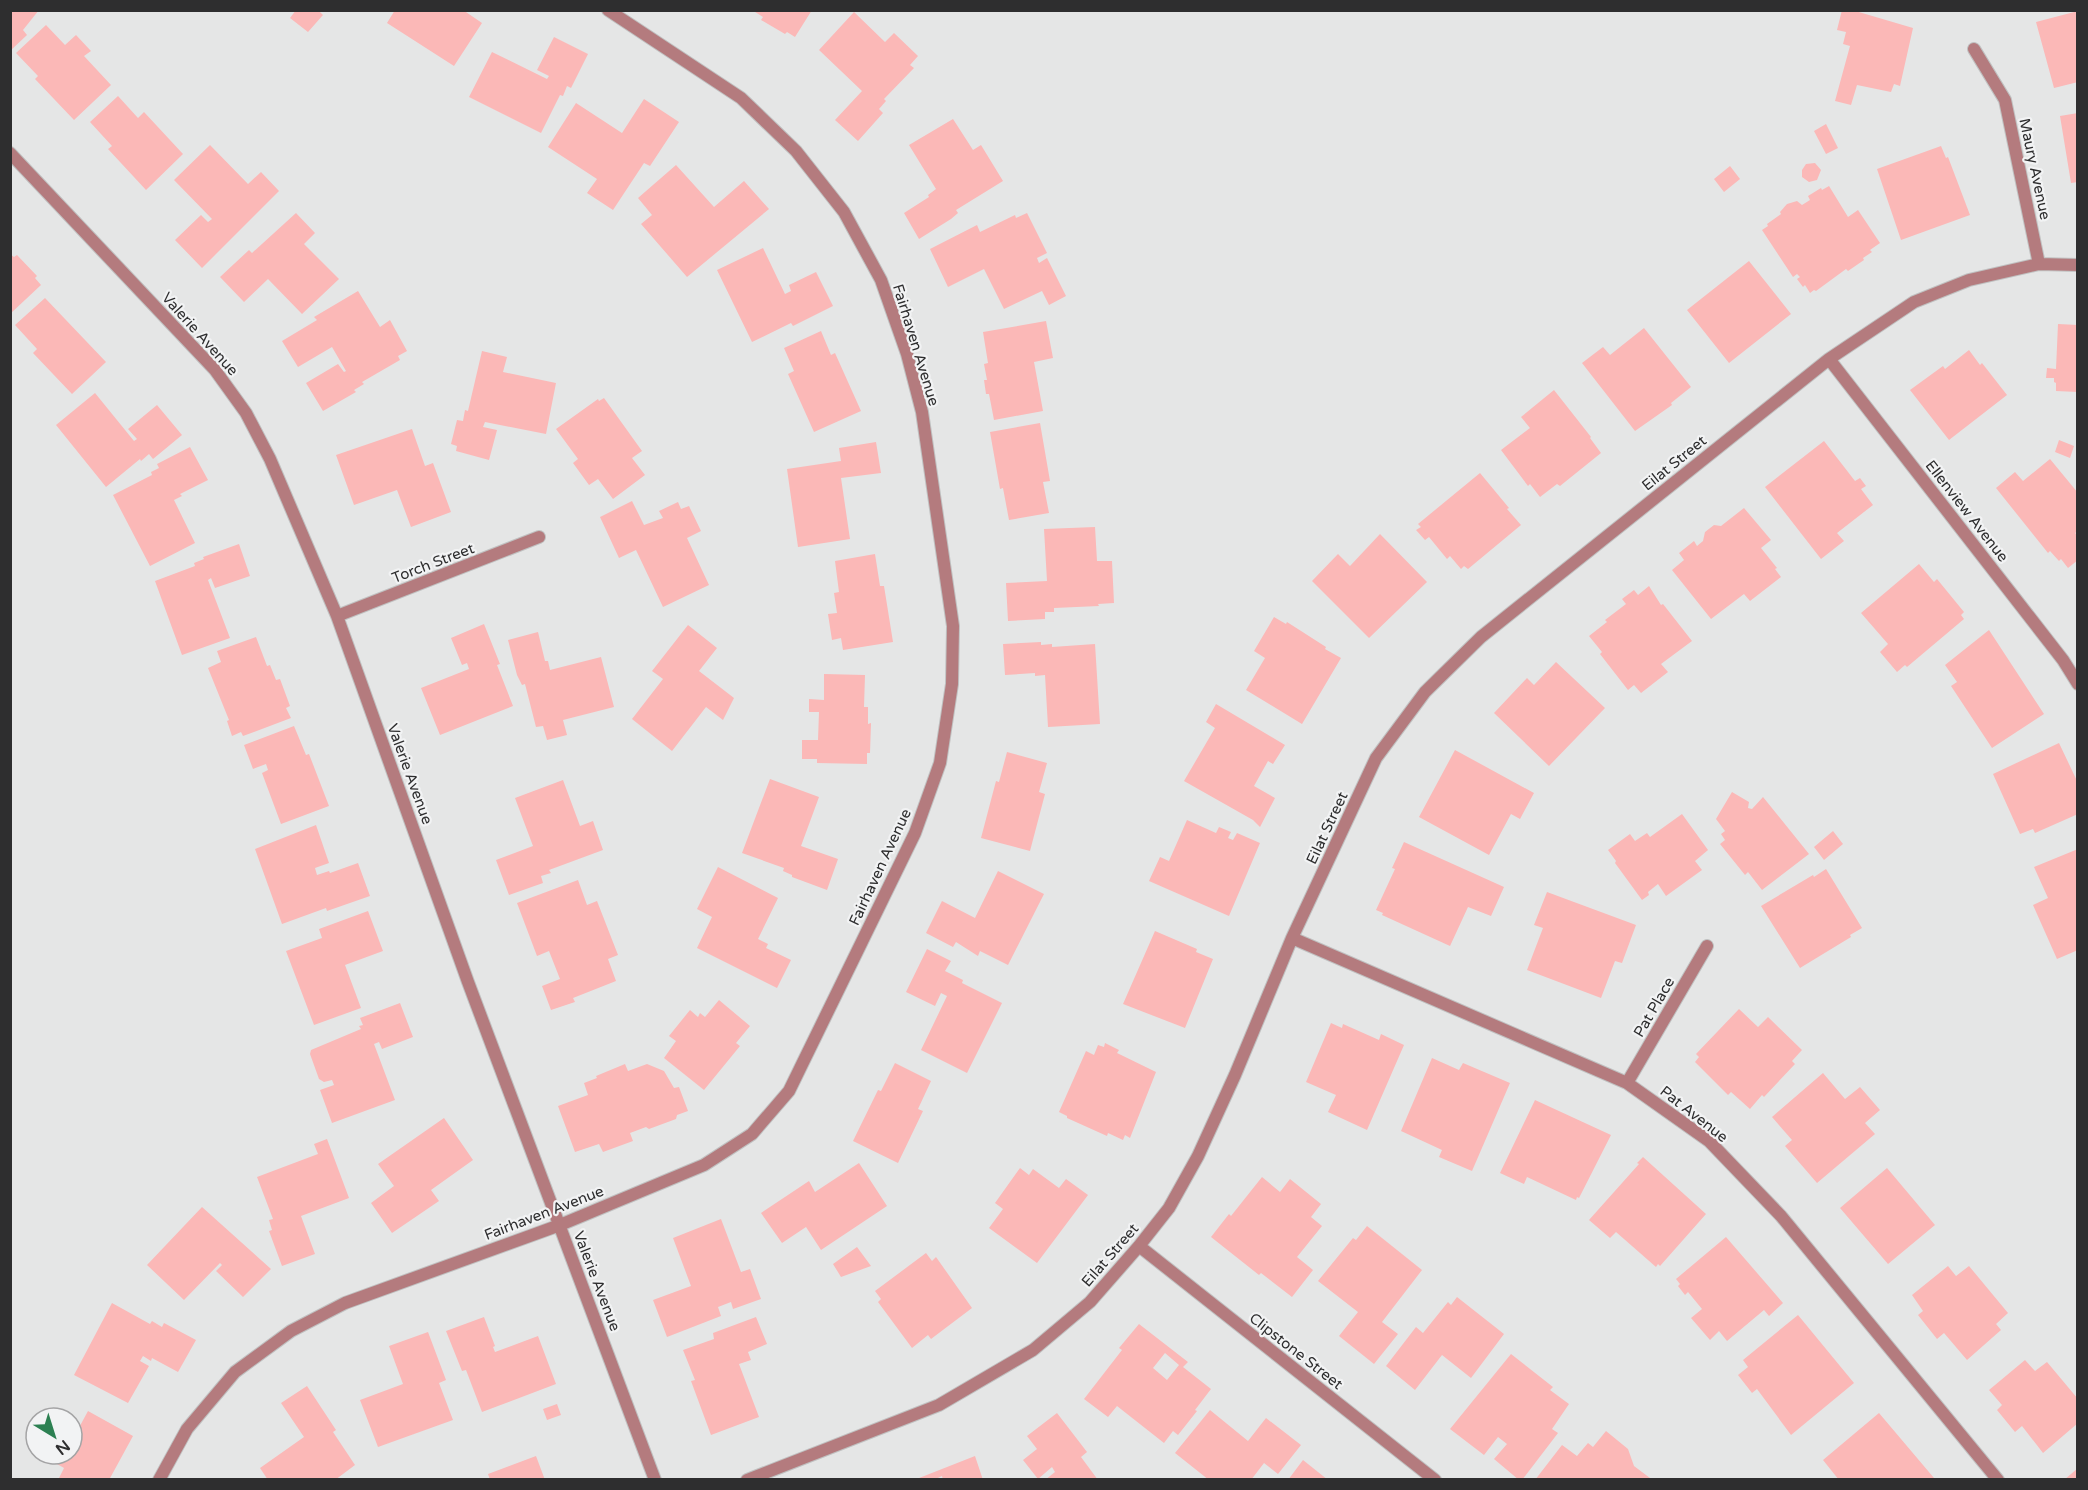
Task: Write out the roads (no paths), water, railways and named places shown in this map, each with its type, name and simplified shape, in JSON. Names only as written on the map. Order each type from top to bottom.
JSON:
[{"type":"street","name":"Fairhaven Avenue","points":[[159,1479],[187,1429],[235,1372],[291,1331],[345,1303],[560,1225],[704,1166],[753,1134],[789,1092],[915,833],[940,763],[952,684],[953,626],[922,412],[907,354],[881,280],[844,212],[796,151],[741,98],[608,10]]},
{"type":"street","name":"Maury Avenue","points":[[1974,49],[2005,100],[2039,264]]},
{"type":"street","name":"Valerie Avenue","points":[[10,153],[214,369],[246,413],[270,459],[337,616],[468,982],[656,1479]]},
{"type":"street","points":[[2039,264],[2078,265]]},
{"type":"street","name":"Eilat Street","points":[[747,1479],[939,1405],[1033,1350],[1090,1302],[1139,1246],[1168,1208],[1198,1156],[1235,1075],[1292,938],[1376,758],[1425,692],[1481,637],[1829,358],[1914,302],[1969,280],[2039,264]]},
{"type":"street","name":"Ellenview Avenue","points":[[1829,358],[2063,660],[2078,684]]},
{"type":"street","name":"Torch Street","points":[[337,616],[539,537]]},
{"type":"street","name":"Pat Avenue","points":[[1292,938],[1627,1083],[1709,1141],[1781,1216],[1998,1479]]},
{"type":"street","name":"Pat Place","points":[[1627,1083],[1707,946]]},
{"type":"street","name":"Clipstone Street","points":[[1139,1246],[1435,1479]]}]
